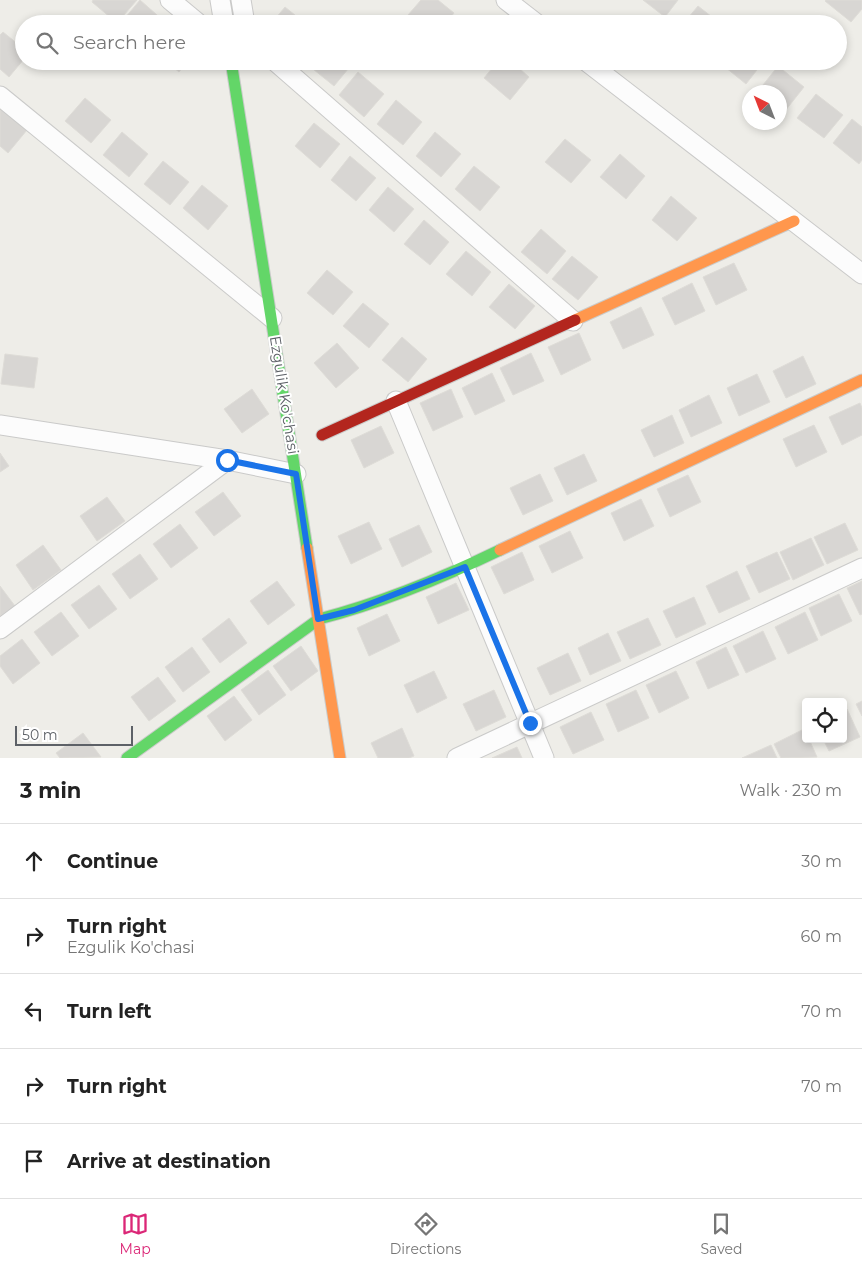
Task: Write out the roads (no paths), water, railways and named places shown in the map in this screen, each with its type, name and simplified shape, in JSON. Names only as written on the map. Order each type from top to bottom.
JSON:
[{"type":"street","points":[[170,0],[189,15]]},
{"type":"street","points":[[220,0],[222,15]]},
{"type":"street","points":[[241,0],[244,15]]},
{"type":"street","points":[[506,0],[525,15]]},
{"type":"street","name":"Ezgulik Ko'chasi","points":[[232,70],[340,758]]},
{"type":"street","points":[[285,70],[573,321]]},
{"type":"street","points":[[598,70],[862,274]]},
{"type":"street","points":[[0,96],[272,318]]},
{"type":"street","points":[[322,435],[794,221]]},
{"type":"street","points":[[127,758],[318,619],[354,610],[465,567],[862,380]]},
{"type":"street","points":[[396,401],[544,758]]},
{"type":"street","points":[[0,425],[227,460],[296,474]]},
{"type":"street","points":[[0,629],[227,460]]},
{"type":"street","points":[[457,758],[862,568]]}]
